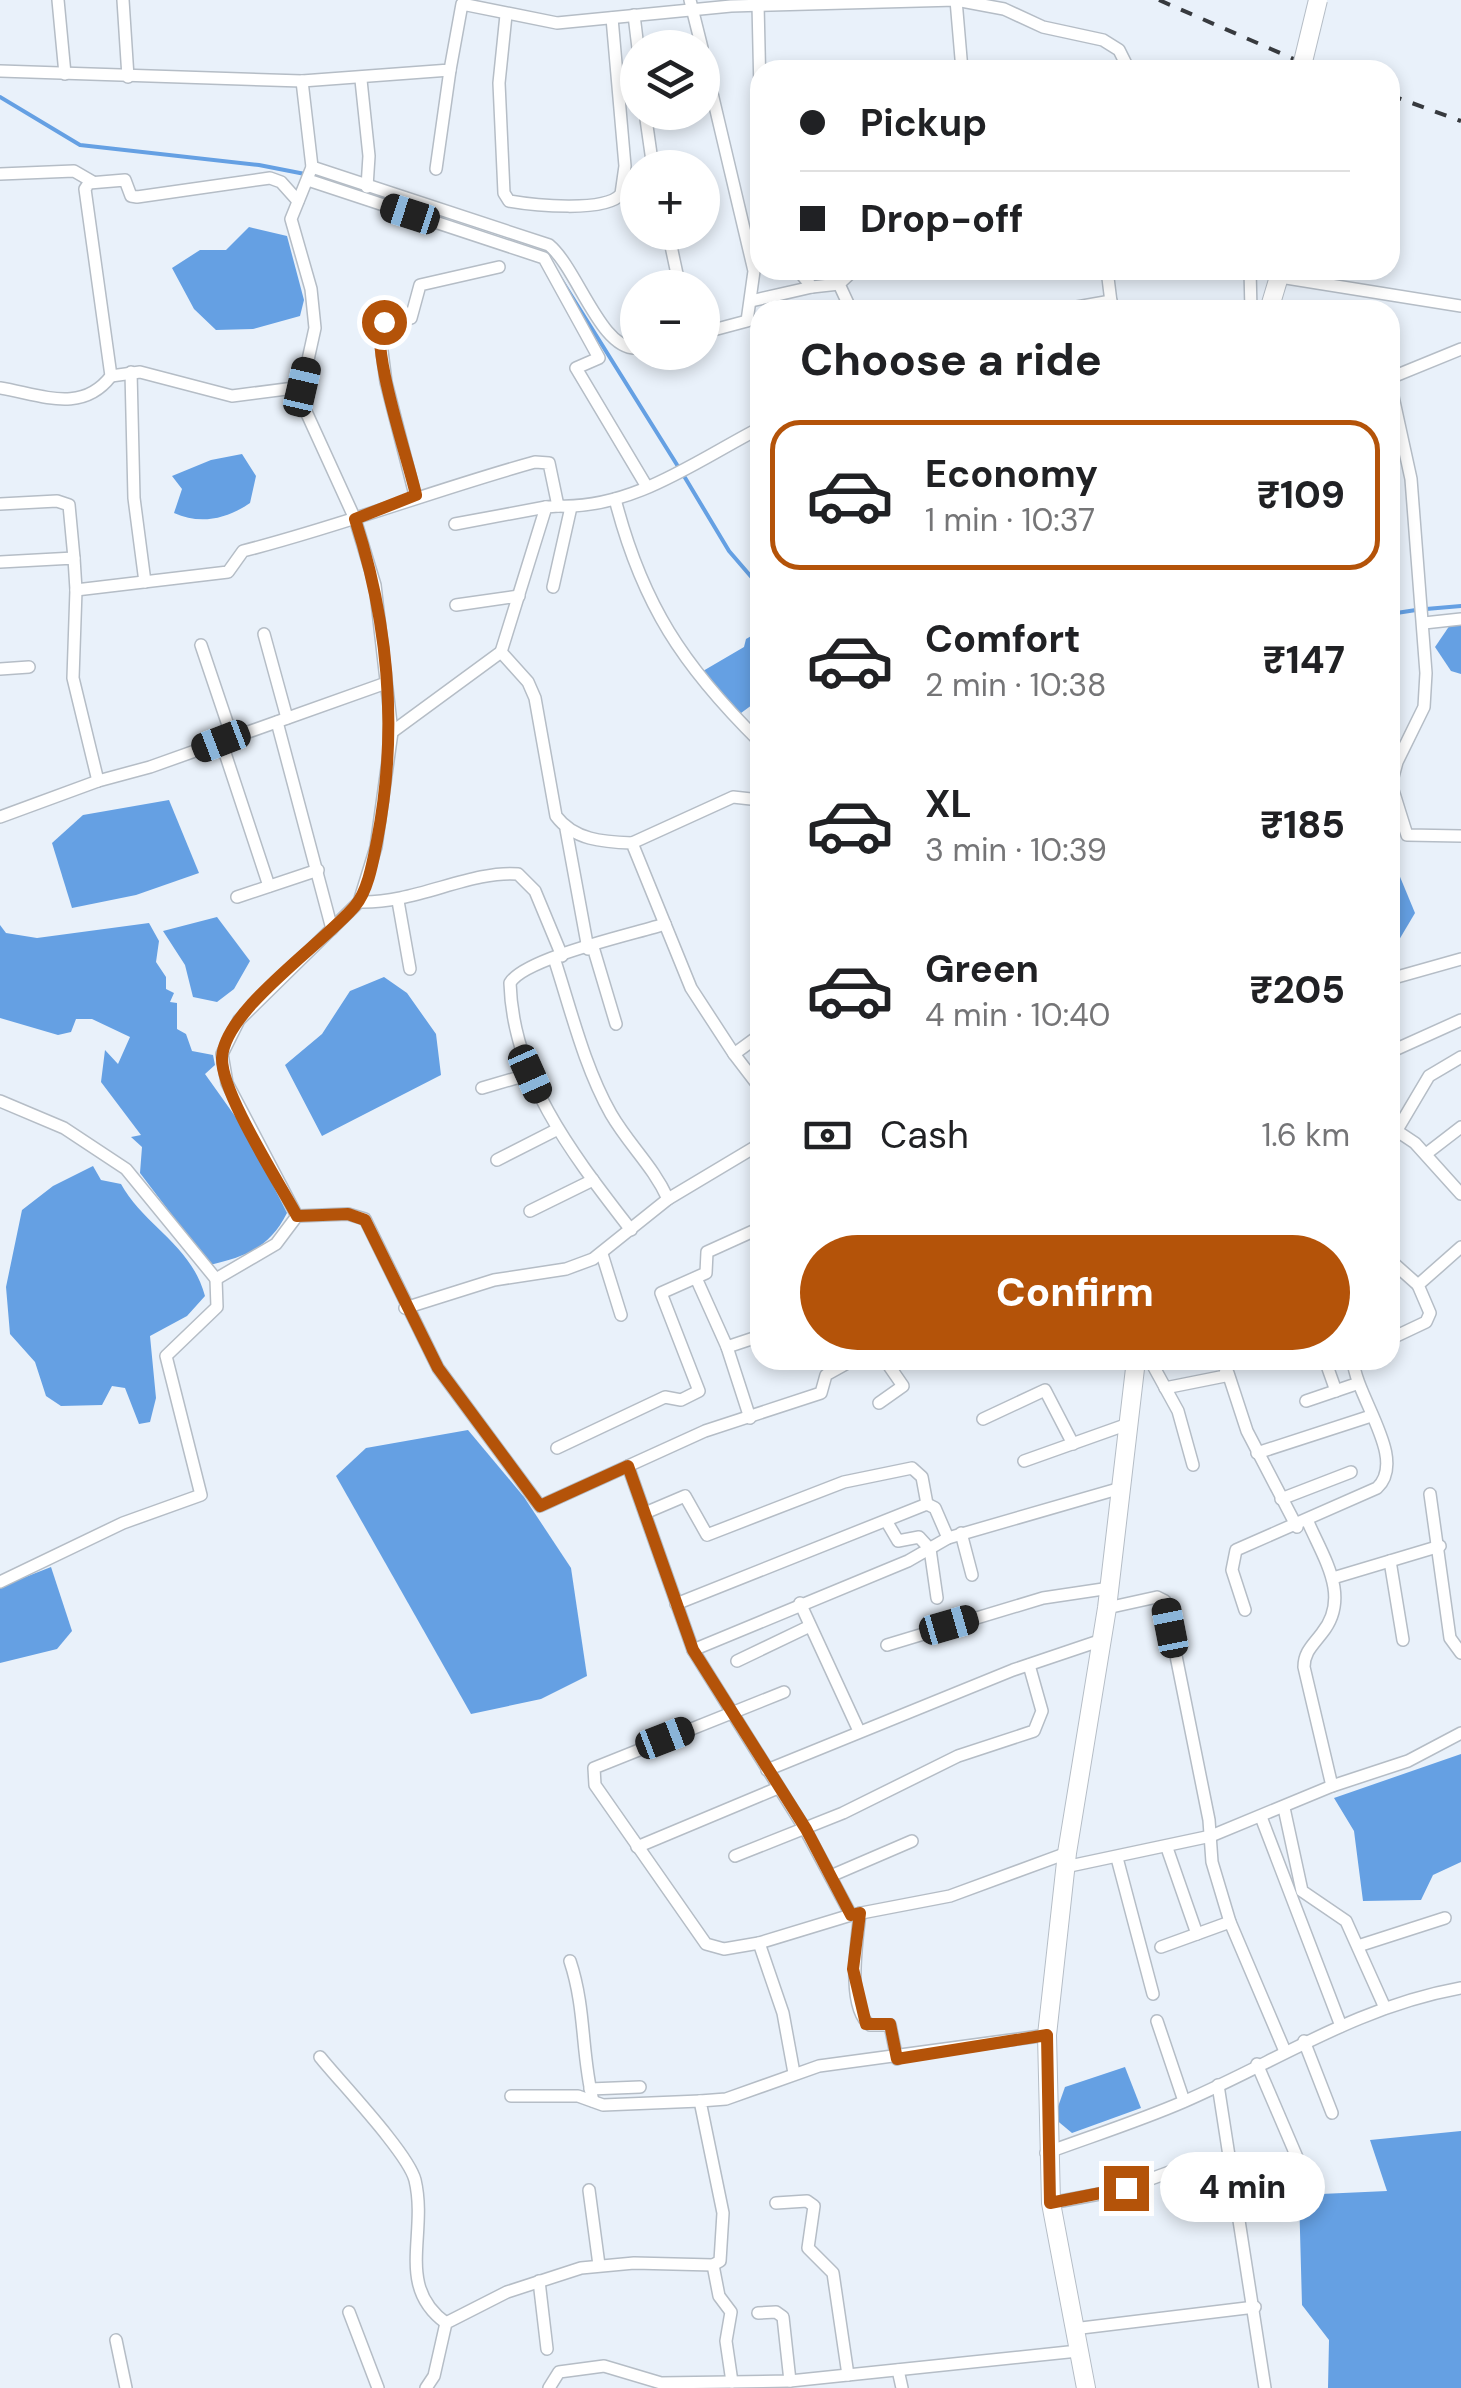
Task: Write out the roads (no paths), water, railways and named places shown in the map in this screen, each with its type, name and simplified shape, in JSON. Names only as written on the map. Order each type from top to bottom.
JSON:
[{"type":"main road","points":[[1303,60],[1318,0]]},
{"type":"main road","points":[[1086,2388],[1050,2203],[1046,2154],[1047,2035],[1066,1860],[1108,1608],[1135,1370]]},
{"type":"street","points":[[58,0],[65,74]]},
{"type":"street","points":[[123,0],[128,77]]},
{"type":"street","points":[[956,0],[961,60]]},
{"type":"street","points":[[436,170],[461,2],[506,15],[557,23],[691,4],[956,0],[1004,9],[1043,27],[1103,40],[1119,50],[1124,60]]},
{"type":"street","points":[[691,4],[697,30]]},
{"type":"street","points":[[758,4],[759,60]]},
{"type":"street","points":[[506,15],[499,82],[504,193],[509,201],[550,205],[611,203],[621,194],[625,166],[612,18]]},
{"type":"street","points":[[634,15],[636,30]]},
{"type":"street","points":[[0,70],[302,81],[361,80],[450,70]]},
{"type":"street","points":[[361,80],[369,156],[367,186]]},
{"type":"street","points":[[297,1216],[226,1084],[222,1054],[239,1020],[359,902],[378,833],[392,732],[375,586],[355,519],[309,421],[302,387],[315,328],[311,289],[292,230],[298,201],[310,173],[302,81]]},
{"type":"street","points":[[720,125],[750,253]]},
{"type":"street","points":[[0,174],[74,170],[93,182],[125,180],[133,197],[270,178],[298,201]]},
{"type":"street","points":[[310,173],[367,186],[549,245],[570,266],[610,338],[620,346]]},
{"type":"street","points":[[310,173],[544,258],[599,358]]},
{"type":"street","points":[[93,182],[85,189],[111,376]]},
{"type":"street","points":[[416,495],[386,382],[379,328],[384,322],[411,318],[420,285],[500,267]]},
{"type":"street","points":[[806,280],[812,287]]},
{"type":"street","points":[[755,300],[843,280]]},
{"type":"street","points":[[1314,280],[1461,306]]},
{"type":"street","points":[[839,284],[846,300]]},
{"type":"street","points":[[720,329],[748,322],[750,308]]},
{"type":"street","points":[[620,349],[576,368],[647,488]]},
{"type":"street","points":[[1400,376],[1461,349]]},
{"type":"street","points":[[0,388],[78,400],[99,392],[111,376],[131,372],[232,396],[302,387]]},
{"type":"street","points":[[131,372],[134,498],[144,582]]},
{"type":"street","points":[[1400,428],[1411,479],[1422,614],[1424,707],[1400,756]]},
{"type":"street","points":[[455,524],[615,499],[682,472],[750,434]]},
{"type":"street","points":[[76,590],[228,572],[243,551],[355,519],[416,495],[542,461],[552,468],[558,507],[553,587]]},
{"type":"street","points":[[615,499],[647,599],[715,696],[750,732]]},
{"type":"street","points":[[0,504],[69,505],[76,590],[73,678],[98,782]]},
{"type":"street","points":[[392,732],[501,652],[519,596],[558,507]]},
{"type":"street","points":[[0,562],[74,558]]},
{"type":"street","points":[[456,605],[519,596]]},
{"type":"street","points":[[1422,614],[1461,620]]},
{"type":"street","points":[[264,634],[332,929]]},
{"type":"street","points":[[201,645],[269,886]]},
{"type":"street","points":[[501,652],[528,682],[535,698],[553,806],[566,829],[590,948],[616,1024]]},
{"type":"street","points":[[0,669],[29,667]]},
{"type":"street","points":[[0,817],[386,683]]},
{"type":"street","points":[[566,829],[592,839],[632,843],[733,797],[750,799]]},
{"type":"street","points":[[1400,814],[1407,835],[1461,836]]},
{"type":"street","points":[[632,843],[691,988],[750,1075]]},
{"type":"street","points":[[238,897],[318,870]]},
{"type":"street","points":[[359,902],[398,901],[492,876],[518,874],[535,892],[600,1092],[620,1128],[652,1165],[668,1200]]},
{"type":"street","points":[[398,901],[410,969]]},
{"type":"street","points":[[631,1230],[556,1130],[530,1074],[510,982],[517,974],[558,957],[665,924]]},
{"type":"street","points":[[1400,976],[1461,959]]},
{"type":"street","points":[[1400,1047],[1461,1020]]},
{"type":"street","points":[[734,1054],[750,1042]]},
{"type":"street","points":[[1400,1118],[1429,1076],[1461,1057]]},
{"type":"street","points":[[482,1088],[530,1074]]},
{"type":"street","points":[[0,1101],[64,1128],[126,1168],[216,1279],[216,1307],[166,1356],[170,1385],[200,1494],[123,1523],[0,1582]]},
{"type":"street","points":[[1426,1154],[1461,1127]]},
{"type":"street","points":[[496,1160],[556,1130]]},
{"type":"street","points":[[1400,1134],[1426,1154],[1461,1194]]},
{"type":"street","points":[[405,1308],[494,1280],[566,1269],[602,1254],[668,1200],[750,1150]]},
{"type":"street","points":[[530,1211],[593,1180]]},
{"type":"street","points":[[297,1216],[348,1214],[365,1220],[405,1308],[438,1368],[540,1506],[705,1431],[824,1392],[826,1376],[836,1370]]},
{"type":"street","points":[[216,1279],[276,1244],[297,1216]]},
{"type":"street","points":[[557,1448],[665,1397],[681,1400],[699,1391],[661,1292],[709,1270],[707,1252],[750,1233]]},
{"type":"street","points":[[1418,1284],[1461,1247]]},
{"type":"street","points":[[602,1254],[621,1315]]},
{"type":"street","points":[[1400,1269],[1418,1284],[1429,1318],[1421,1327],[1400,1335]]},
{"type":"street","points":[[696,1278],[728,1347],[750,1418]]},
{"type":"street","points":[[728,1347],[750,1339]]},
{"type":"street","points":[[879,1403],[903,1386],[891,1370]]},
{"type":"street","points":[[1155,1370],[1181,1421],[1192,1465]]},
{"type":"street","points":[[1165,1388],[1217,1370]]},
{"type":"street","points":[[1229,1370],[1258,1453],[1281,1499],[1303,1524],[1333,1578],[1333,1616],[1308,1652],[1304,1668],[1332,1786]]},
{"type":"street","points":[[1329,1370],[1336,1391]]},
{"type":"street","points":[[1245,1610],[1232,1570],[1232,1555],[1383,1483],[1389,1466],[1388,1453],[1356,1384],[1354,1370]]},
{"type":"street","points":[[1306,1400],[1356,1384]]},
{"type":"street","points":[[983,1419],[1045,1390],[1073,1444]]},
{"type":"street","points":[[1258,1453],[1371,1416]]},
{"type":"street","points":[[1024,1461],[1128,1424]]},
{"type":"street","points":[[628,1466],[693,1650],[856,1914],[853,1969],[863,2020],[870,2026],[890,2024],[897,2059]]},
{"type":"street","points":[[645,1512],[685,1496],[707,1535],[844,1482],[912,1468],[922,1477],[928,1504],[935,1508],[948,1538]]},
{"type":"street","points":[[1281,1499],[1351,1472]]},
{"type":"street","points":[[693,1650],[948,1538],[1121,1488]]},
{"type":"street","points":[[1430,1494],[1450,1638],[1461,1652]]},
{"type":"street","points":[[676,1604],[888,1524],[928,1504]]},
{"type":"street","points":[[888,1524],[898,1541],[919,1537],[930,1549],[938,1598]]},
{"type":"street","points":[[962,1533],[972,1575]]},
{"type":"street","points":[[1333,1578],[1440,1546]]},
{"type":"street","points":[[1390,1561],[1403,1640]]},
{"type":"street","points":[[887,1645],[1042,1598],[1110,1588]]},
{"type":"street","points":[[1108,1608],[1157,1597],[1165,1601],[1211,1836],[1212,1862],[1230,1922],[1284,2050]]},
{"type":"street","points":[[800,1603],[859,1731]]},
{"type":"street","points":[[737,1661],[810,1626]]},
{"type":"street","points":[[767,1770],[1029,1665],[1100,1641]]},
{"type":"street","points":[[734,1856],[806,1829],[958,1756],[1034,1731],[1042,1711],[1029,1665]]},
{"type":"street","points":[[784,1692],[594,1768],[595,1785],[706,1944],[724,1950],[856,1914],[950,1896],[1066,1860],[1117,1858],[1211,1836],[1332,1786],[1408,1761],[1461,1733]]},
{"type":"street","points":[[636,1846],[778,1788]]},
{"type":"street","points":[[1284,1808],[1302,1891],[1346,1921],[1385,2008]]},
{"type":"street","points":[[1262,1817],[1341,2026]]},
{"type":"street","points":[[832,1875],[912,1840]]},
{"type":"street","points":[[1167,1848],[1198,1934]]},
{"type":"street","points":[[1117,1858],[1153,1994]]},
{"type":"street","points":[[1358,1946],[1445,1918]]},
{"type":"street","points":[[1161,1947],[1230,1922]]},
{"type":"street","points":[[759,1942],[783,2013],[794,2073]]},
{"type":"street","points":[[570,1961],[583,2000],[584,2060],[591,2095],[604,2104],[726,2099],[794,2073],[1047,2035]]},
{"type":"street","points":[[1046,2154],[1184,2101],[1284,2050],[1385,2008],[1461,1988]]},
{"type":"street","points":[[1157,2021],[1184,2101]]},
{"type":"street","points":[[1304,2041],[1332,2113]]},
{"type":"street","points":[[320,2057],[414,2175],[418,2288],[426,2309],[446,2323]]},
{"type":"street","points":[[1257,2064],[1302,2170]]},
{"type":"street","points":[[1218,2085],[1256,2307],[1265,2388]]},
{"type":"street","points":[[511,2096],[591,2095],[640,2087]]},
{"type":"street","points":[[700,2101],[723,2213],[724,2250],[713,2265],[719,2296],[730,2312],[726,2341],[732,2382]]},
{"type":"street","points":[[1050,2203],[1120,2190],[1183,2167],[1196,2204],[1238,2198]]},
{"type":"street","points":[[589,2190],[600,2266]]},
{"type":"street","points":[[776,2202],[807,2202],[814,2206],[808,2248],[833,2274],[844,2379]]},
{"type":"street","points":[[426,2388],[434,2376],[446,2323],[473,2306],[539,2281],[600,2266],[713,2265]]},
{"type":"street","points":[[539,2281],[547,2349]]},
{"type":"street","points":[[1073,2330],[1256,2307]]},
{"type":"street","points":[[349,2312],[378,2388]]},
{"type":"street","points":[[758,2313],[776,2312],[783,2317],[790,2381]]},
{"type":"street","points":[[116,2340],[126,2388]]},
{"type":"street","points":[[549,2388],[559,2372],[604,2366],[651,2383],[687,2385],[844,2379],[1078,2352]]},
{"type":"street","points":[[898,2370],[902,2388]]},
{"type":"water","points":[[249,227],[287,236],[304,300],[300,316],[253,329],[216,330],[194,309],[172,268],[200,250],[226,250]]},
{"type":"water","points":[[242,454],[256,476],[250,503],[213,518],[194,519],[174,513],[182,489],[172,476],[211,460]]},
{"type":"water","points":[[1450,625],[1461,625],[1461,674],[1451,671],[1435,647]]},
{"type":"water","points":[[750,637],[750,706],[737,716],[703,671],[744,647]]},
{"type":"water","points":[[169,800],[199,873],[136,895],[72,908],[52,843],[83,815]]},
{"type":"water","points":[[1400,877],[1415,913],[1400,938]]},
{"type":"water","points":[[217,917],[250,961],[234,989],[217,1002],[193,997],[185,965],[163,931]]},
{"type":"water","points":[[149,923],[159,941],[156,962],[166,977],[166,989],[174,993],[170,1002],[177,1003],[177,1029],[186,1034],[192,1051],[213,1055],[215,1065],[205,1074],[247,1133],[287,1213],[273,1235],[256,1249],[210,1265],[140,1173],[142,1147],[131,1137],[141,1135],[101,1082],[105,1050],[118,1064],[130,1037],[92,1019],[76,1019],[71,1032],[58,1035],[0,1018],[0,925],[6,933],[37,938]]},
{"type":"water","points":[[384,977],[407,993],[436,1034],[441,1075],[322,1136],[285,1065],[322,1034],[350,991]]},
{"type":"water","points":[[93,1166],[101,1180],[121,1184],[178,1249],[189,1262],[205,1296],[187,1316],[150,1336],[156,1398],[150,1422],[139,1424],[125,1388],[112,1386],[102,1405],[61,1406],[46,1396],[35,1362],[10,1334],[6,1287],[22,1210],[53,1186]]},
{"type":"water","points":[[468,1430],[524,1497],[571,1568],[587,1676],[541,1699],[471,1714],[336,1476],[366,1448]]},
{"type":"water","points":[[51,1567],[72,1631],[57,1649],[0,1663],[0,1587]]},
{"type":"water","points":[[1461,1754],[1461,1862],[1433,1875],[1421,1900],[1363,1901],[1354,1831],[1334,1798]]},
{"type":"water","points":[[1125,2067],[1141,2108],[1072,2133],[1054,2118],[1065,2087]]},
{"type":"water","points":[[1461,2131],[1461,2388],[1328,2388],[1329,2340],[1302,2305],[1299,2195],[1387,2191],[1370,2140]]},
{"type":"waterway","points":[[0,97],[80,145],[259,165],[305,174]]},
{"type":"waterway","points":[[549,260],[679,468]]},
{"type":"waterway","points":[[684,476],[729,551],[750,575]]},
{"type":"waterway","points":[[1426,609],[1461,606]]},
{"type":"waterway","points":[[1400,612],[1416,610]]},
{"type":"railway","points":[[1159,0],[1296,60]]},
{"type":"railway","points":[[1400,99],[1461,121]]}]
